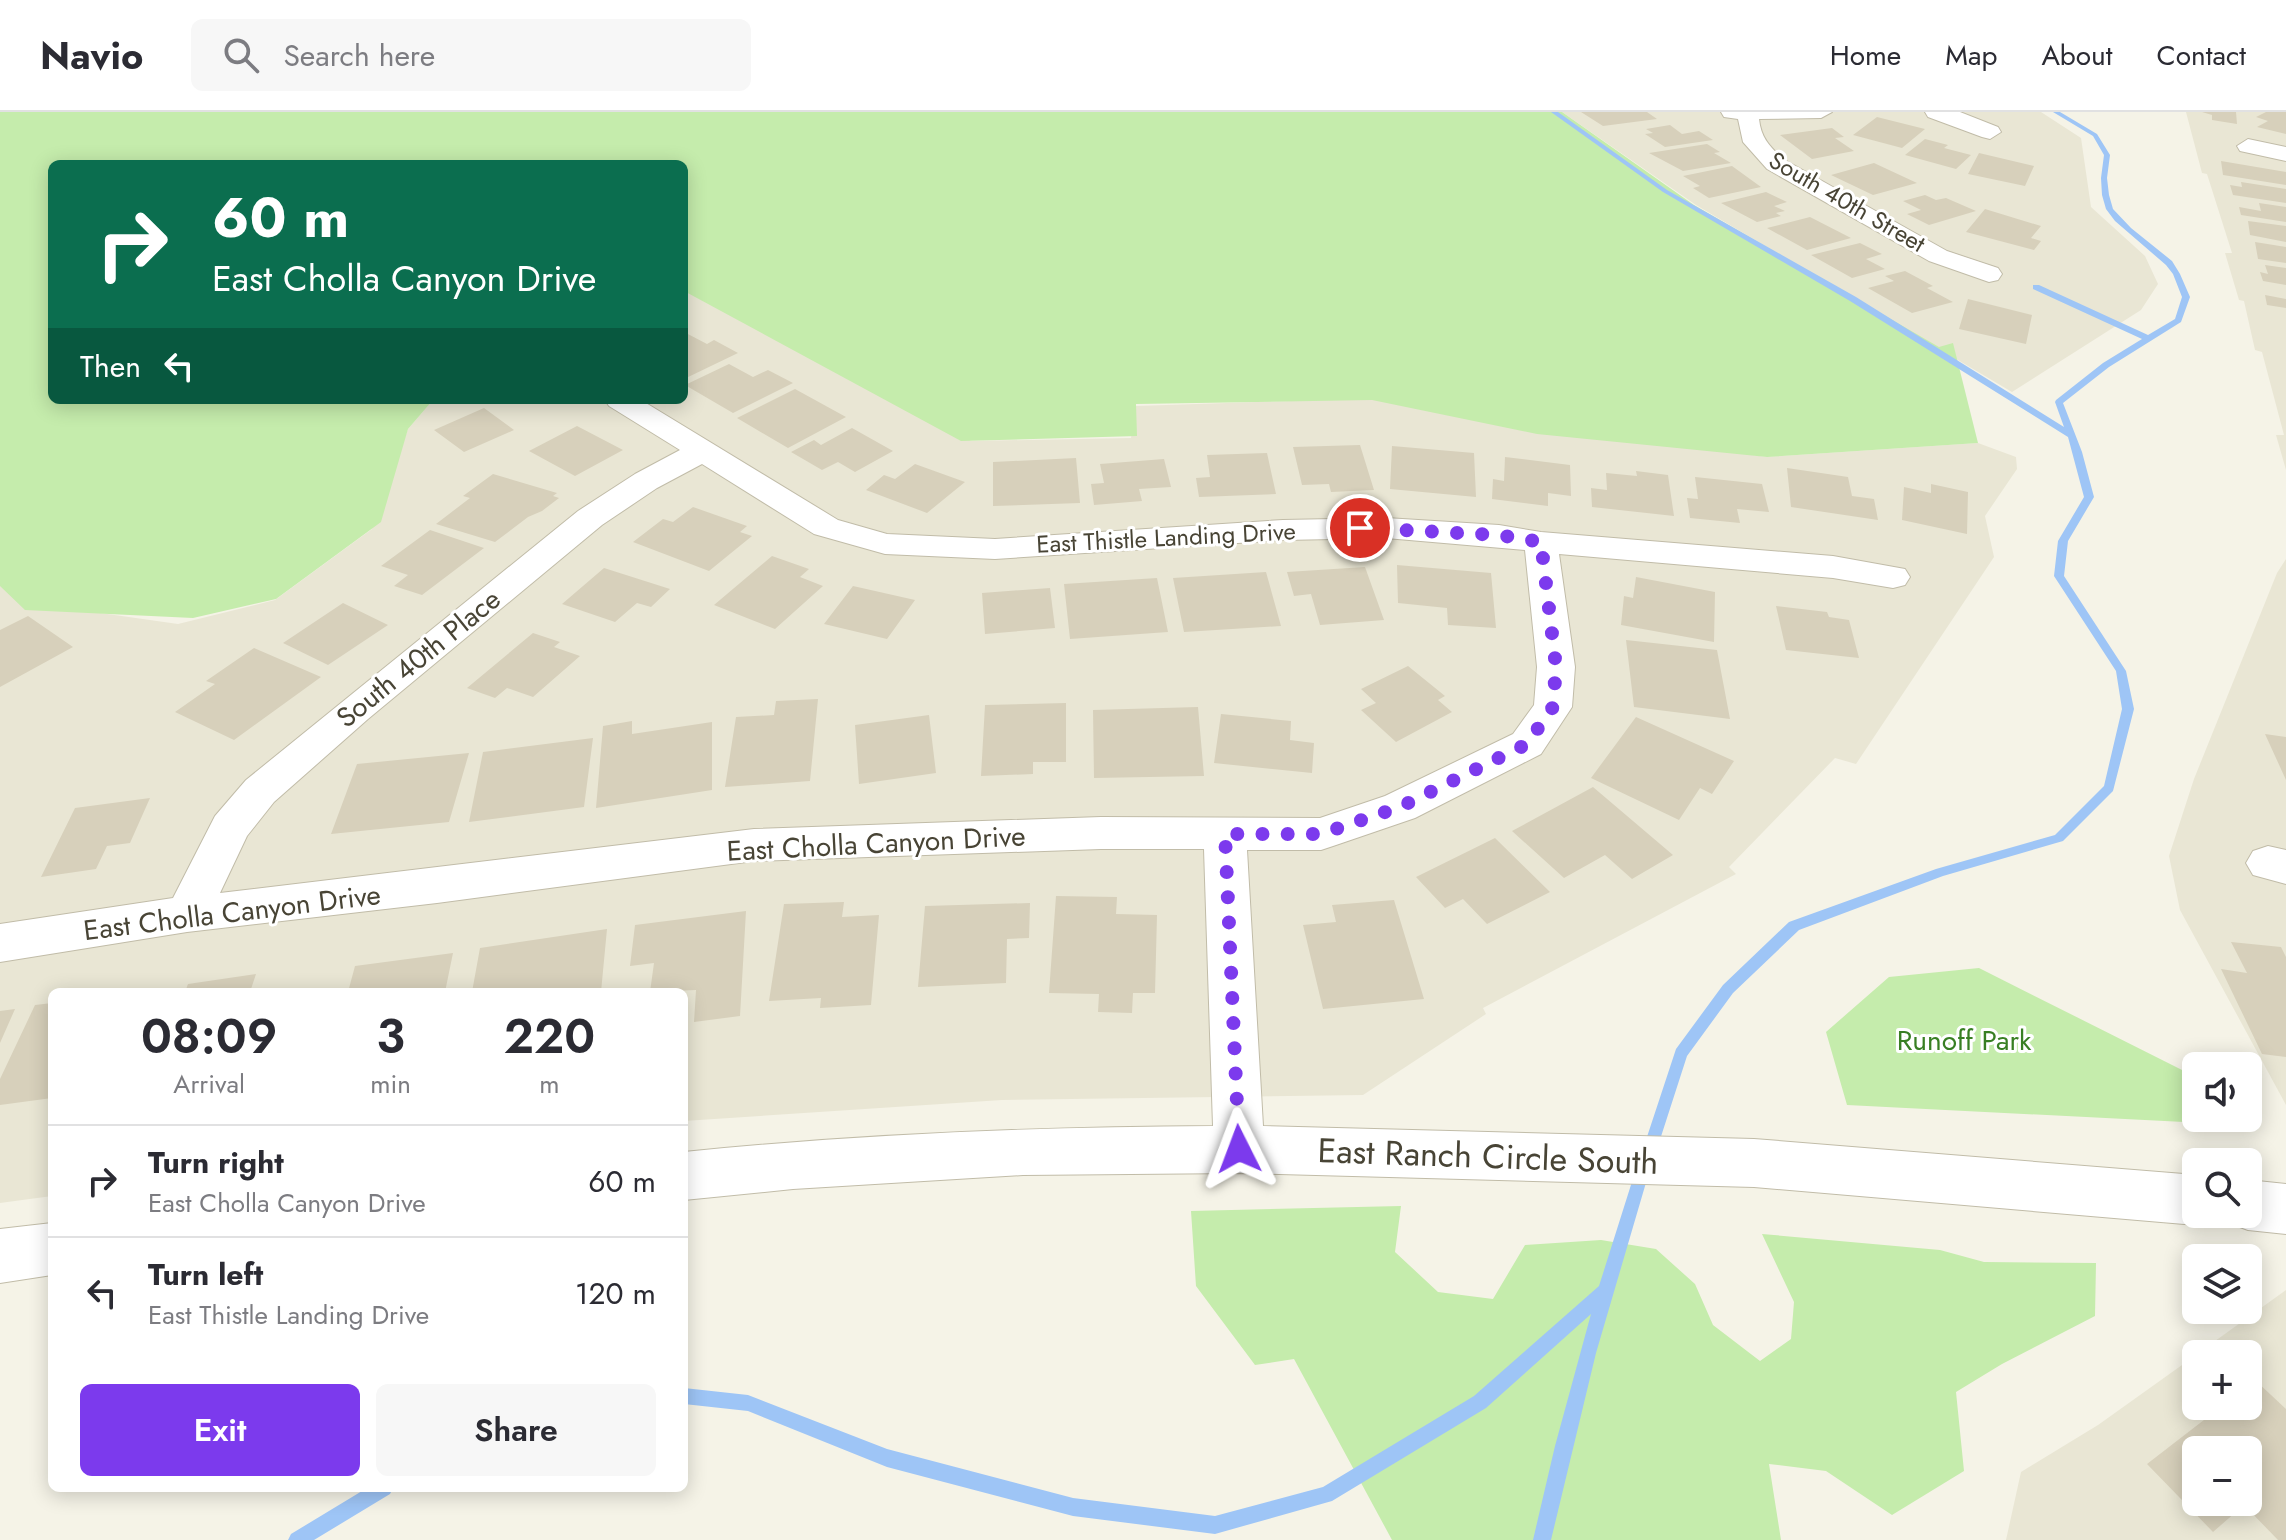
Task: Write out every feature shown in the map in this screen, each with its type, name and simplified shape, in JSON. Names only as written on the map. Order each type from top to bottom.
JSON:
[{"type":"street","points":[[1741,113],[1821,112]]},
{"type":"street","points":[[1936,112],[1990,132]]},
{"type":"street","name":"South 40th Street","points":[[1741,113],[1758,149],[1775,164],[1938,256],[1989,274]]},
{"type":"street","points":[[2248,146],[2286,154]]},
{"type":"street","name":"East Thistle Landing Drive","points":[[626,404],[826,527],[885,544],[995,549],[1251,532],[1386,528],[1499,535],[1541,542],[1833,567],[1893,577]]},
{"type":"street","name":"South 40th Place","points":[[187,914],[230,827],[260,791],[354,710],[590,518],[646,481],[701,452]]},
{"type":"street","name":"East Cholla Canyon Drive","points":[[0,943],[187,914],[437,886],[754,845],[1101,833],[1321,834],[1400,807],[1527,744],[1553,707],[1556,667],[1541,542]]},
{"type":"street","points":[[1225,834],[1239,1149]]},
{"type":"street","name":"East Ranch Circle South","points":[[688,1176],[793,1165],[1023,1151],[1239,1149],[1754,1163],[2182,1199]]},
{"type":"street","points":[[2262,1206],[2286,1209]]},
{"type":"street","points":[[0,1256],[48,1250]]},
{"type":"shaded area","points":[[1562,112],[2041,112],[2081,138],[2091,207],[2145,256],[2158,284],[2141,310],[2012,392],[1696,205]]},
{"type":"shaded area","points":[[2186,112],[2286,112],[2286,470],[2276,435],[2284,435],[2262,352],[2255,350],[2244,301],[2239,300],[2225,253],[2232,253],[2207,174],[2202,173]]},
{"type":"shaded area","points":[[688,288],[971,441],[1131,438],[1136,406],[1382,398],[1766,457],[1978,443],[2016,457],[2017,469],[1985,516],[1994,557],[1856,764],[1835,758],[1729,867],[1736,874],[1483,1008],[1486,1014],[1363,1095],[1002,1100],[688,1121],[688,988],[48,988],[48,1197],[0,1203],[0,566],[44,605],[178,624],[275,600],[372,529],[408,429],[430,404],[688,404]]},
{"type":"shaded area","points":[[2286,559],[2286,1105],[2262,1061],[2262,1052],[2257,1052],[2180,910],[2169,856],[2194,779],[2277,573]]},
{"type":"shaded area","points":[[2286,1290],[2286,1540],[2006,1540],[2021,1472],[2098,1425],[2182,1365],[2182,1420],[2262,1420],[2262,1340],[2216,1340],[2239,1324],[2262,1324],[2262,1307]]},
{"type":"green space","points":[[0,112],[1562,112],[1694,205],[1939,347],[1953,343],[1978,443],[1767,457],[1537,434],[1372,400],[1136,404],[1137,436],[961,441],[688,293],[688,160],[48,160],[48,404],[430,404],[408,429],[381,522],[276,599],[193,618],[25,610],[0,586]]},
{"type":"green space","name":"Runoff Park","points":[[1979,968],[2182,1070],[2182,1122],[1847,1105],[1826,1032],[1889,977]]},
{"type":"green space","points":[[1401,1206],[1395,1252],[1438,1292],[1493,1299],[1525,1245],[1601,1240],[1656,1249],[1695,1284],[1713,1325],[1760,1361],[1791,1339],[1794,1302],[1762,1234],[1940,1250],[1984,1262],[2096,1263],[2095,1316],[2002,1364],[1956,1392],[1964,1471],[1892,1515],[1826,1471],[1769,1464],[1781,1540],[1392,1540],[1294,1359],[1255,1365],[1196,1286],[1191,1211]]},
{"type":"building","points":[[1581,112],[1647,112],[1657,119],[1603,126]]},
{"type":"building","points":[[2202,112],[2236,112],[2237,124],[2212,120],[2212,115]]},
{"type":"building","points":[[2266,112],[2286,112],[2286,134],[2257,127],[2268,121],[2256,117]]},
{"type":"building","points":[[1877,117],[1925,129],[1902,148],[1853,135]]},
{"type":"building","points":[[1670,125],[1682,134],[1699,131],[1713,140],[1665,147],[1645,134],[1653,133],[1646,129]]},
{"type":"building","points":[[1832,128],[1844,137],[1835,138],[1854,151],[1812,159],[1780,135]]},
{"type":"building","points":[[1925,139],[1971,155],[1956,169],[1905,155]]},
{"type":"building","points":[[1707,144],[1720,152],[1714,153],[1731,163],[1683,171],[1649,153]]},
{"type":"building","points":[[1979,153],[2034,166],[2025,186],[1968,174]]},
{"type":"building","points":[[2221,161],[2286,172],[2286,185],[2223,175]]},
{"type":"building","points":[[1874,163],[1917,183],[1873,195],[1831,175]]},
{"type":"building","points":[[1732,166],[1761,187],[1709,198],[1693,188],[1700,186],[1683,176]]},
{"type":"building","points":[[2241,182],[2286,189],[2286,203],[2233,195],[2230,185],[2242,187]]},
{"type":"building","points":[[1766,192],[1787,202],[1774,206],[1785,211],[1776,213],[1781,216],[1757,222],[1721,203]]},
{"type":"building","points":[[1925,195],[1936,200],[1946,198],[1976,211],[1929,225],[1907,214],[1921,210],[1903,201]]},
{"type":"building","points":[[2259,203],[2286,207],[2286,222],[2241,215],[2239,207],[2261,211]]},
{"type":"building","points":[[1985,209],[2041,226],[2031,238],[2041,241],[2034,250],[1966,232]]},
{"type":"building","points":[[1810,217],[1851,238],[1807,250],[1767,228]]},
{"type":"building","points":[[2248,221],[2286,226],[2286,242],[2250,235]]},
{"type":"building","points":[[2255,242],[2286,247],[2286,263],[2258,259]]},
{"type":"building","points":[[1860,243],[1882,254],[1866,259],[1885,269],[1852,278],[1811,255]]},
{"type":"building","points":[[2265,265],[2286,268],[2286,285],[2263,281],[2260,272],[2268,274]]},
{"type":"building","points":[[1905,271],[1933,286],[1927,288],[1953,302],[1912,313],[1868,288],[1894,281],[1885,276]]},
{"type":"building","points":[[2265,295],[2286,299],[2286,308],[2267,305]]},
{"type":"building","points":[[1968,299],[2032,315],[2026,344],[1959,329]]},
{"type":"building","points":[[688,334],[707,344],[714,340],[738,353],[688,377]]},
{"type":"building","points":[[729,364],[753,377],[768,370],[793,383],[733,413],[688,387],[688,384]]},
{"type":"building","points":[[795,389],[846,417],[788,448],[737,418]]},
{"type":"building","points":[[484,408],[514,430],[464,452],[434,430]]},
{"type":"building","points":[[577,426],[623,450],[575,476],[529,451]]},
{"type":"building","points":[[852,428],[893,451],[855,472],[838,462],[822,470],[791,452],[814,440],[821,445]]},
{"type":"building","points":[[1360,445],[1374,490],[1331,492],[1329,484],[1302,485],[1293,447]]},
{"type":"building","points":[[1392,446],[1474,453],[1476,497],[1390,489]]},
{"type":"building","points":[[1267,453],[1276,494],[1199,497],[1196,478],[1210,477],[1207,455]]},
{"type":"building","points":[[1505,457],[1570,465],[1571,496],[1548,493],[1548,506],[1492,499],[1493,479],[1504,481]]},
{"type":"building","points":[[1076,458],[1080,503],[993,506],[993,462]]},
{"type":"building","points":[[1164,459],[1171,487],[1139,489],[1142,501],[1094,505],[1091,484],[1104,483],[1100,464]]},
{"type":"building","points":[[915,464],[965,482],[927,513],[866,490],[884,475],[895,479]]},
{"type":"building","points":[[1787,468],[1848,477],[1852,496],[1874,499],[1878,520],[1791,507]]},
{"type":"building","points":[[1636,471],[1668,475],[1674,516],[1592,507],[1591,488],[1607,490],[1606,473],[1637,476]]},
{"type":"building","points":[[493,474],[557,493],[553,496],[559,498],[495,542],[436,524],[470,498],[463,496]]},
{"type":"building","points":[[1695,477],[1762,484],[1769,512],[1737,509],[1740,523],[1690,518],[1687,498],[1698,499]]},
{"type":"building","points":[[1931,484],[1968,492],[1967,534],[1902,520],[1904,487],[1931,493]]},
{"type":"building","points":[[693,507],[747,526],[740,532],[752,536],[709,571],[633,542],[663,519],[673,522]]},
{"type":"building","points":[[430,530],[484,548],[422,595],[394,586],[408,575],[381,566]]},
{"type":"building","points":[[772,556],[809,569],[800,577],[823,586],[775,629],[714,605]]},
{"type":"building","points":[[1397,565],[1491,573],[1496,628],[1448,625],[1447,608],[1398,603]]},
{"type":"building","points":[[1365,567],[1384,620],[1320,625],[1311,594],[1294,596],[1287,572]]},
{"type":"building","points":[[604,568],[670,589],[651,607],[637,603],[615,622],[562,604]]},
{"type":"building","points":[[1266,572],[1281,626],[1184,632],[1173,578]]},
{"type":"building","points":[[1636,577],[1715,592],[1714,642],[1621,625],[1624,596],[1633,598]]},
{"type":"building","points":[[1157,578],[1168,632],[1070,639],[1064,584]]},
{"type":"building","points":[[853,586],[915,600],[887,639],[824,624]]},
{"type":"building","points":[[1050,588],[1055,628],[985,634],[982,593]]},
{"type":"building","points":[[343,603],[388,625],[328,665],[283,643]]},
{"type":"building","points":[[1776,606],[1827,612],[1829,617],[1849,620],[1859,658],[1786,650]]},
{"type":"building","points":[[28,616],[73,647],[0,687],[0,630]]},
{"type":"building","points":[[533,633],[560,642],[554,647],[580,656],[533,697],[507,688],[495,698],[467,688]]},
{"type":"building","points":[[1626,640],[1717,650],[1730,719],[1634,707]]},
{"type":"building","points":[[254,648],[321,677],[234,740],[175,712],[215,684],[206,681]]},
{"type":"building","points":[[1408,666],[1445,696],[1438,700],[1452,712],[1396,742],[1361,710],[1376,703],[1361,689]]},
{"type":"building","points":[[818,699],[810,781],[725,787],[736,717],[774,715],[776,701]]},
{"type":"building","points":[[1066,703],[1066,762],[1033,762],[1033,774],[981,776],[985,705]]},
{"type":"building","points":[[1198,707],[1204,776],[1094,778],[1093,710]]},
{"type":"building","points":[[1221,714],[1291,721],[1290,740],[1314,743],[1312,773],[1214,763]]},
{"type":"building","points":[[929,715],[936,773],[859,784],[855,725]]},
{"type":"building","points":[[1636,717],[1734,761],[1712,794],[1700,788],[1679,820],[1591,778]]},
{"type":"building","points":[[632,721],[632,734],[712,722],[712,790],[596,808],[603,726]]},
{"type":"building","points":[[2265,734],[2286,737],[2286,780]]},
{"type":"building","points":[[593,738],[584,807],[469,822],[483,752]]},
{"type":"building","points":[[469,753],[449,822],[331,834],[357,764]]},
{"type":"building","points":[[1593,787],[1673,855],[1632,879],[1605,855],[1564,878],[1512,831]]},
{"type":"building","points":[[150,798],[130,843],[107,846],[96,869],[41,877],[75,808]]},
{"type":"building","points":[[1495,838],[1550,892],[1487,924],[1463,899],[1445,908],[1416,877]]},
{"type":"building","points":[[1056,896],[1117,897],[1116,914],[1157,915],[1155,993],[1133,993],[1132,1013],[1098,1012],[1099,994],[1049,993]]},
{"type":"building","points":[[1394,900],[1424,999],[1323,1009],[1303,925],[1336,922],[1332,905]]},
{"type":"building","points":[[844,902],[842,917],[879,915],[871,1005],[820,1008],[821,998],[769,1001],[784,904]]},
{"type":"building","points":[[1030,903],[1029,938],[1007,939],[1006,983],[918,987],[925,906]]},
{"type":"building","points":[[746,911],[740,1016],[694,1022],[696,990],[651,988],[654,963],[630,966],[635,925]]},
{"type":"building","points":[[607,929],[601,988],[473,988],[480,948]]},
{"type":"building","points":[[2231,942],[2281,947],[2286,957],[2286,1057],[2262,1054],[2221,969],[2247,973]]},
{"type":"building","points":[[453,953],[446,988],[349,988],[355,966]]},
{"type":"building","points":[[256,974],[251,988],[186,988],[188,984]]},
{"type":"building","points":[[48,1003],[48,1099],[0,1105],[0,1079],[35,1005]]},
{"type":"building","points":[[15,1009],[0,1043],[0,1011]]},
{"type":"building","points":[[2262,1387],[2286,1409],[2286,1540],[2278,1540],[2255,1516],[2262,1516],[2262,1436],[2183,1436],[2204,1420],[2262,1420]]},
{"type":"building","points":[[2182,1437],[2182,1500],[2147,1464]]},
{"type":"building","points":[[2197,1516],[2231,1516],[2213,1532]]},
{"type":"waterway","points":[[1554,112],[1665,191],[1853,299],[2072,436]]},
{"type":"waterway","points":[[2056,112],[2095,135],[2107,155],[2104,178],[2110,209],[2177,274],[2186,297],[2178,320],[2148,339]]},
{"type":"waterway","points":[[2036,287],[2148,339]]},
{"type":"waterway","points":[[2072,436],[2059,402],[2106,365],[2148,339]]},
{"type":"waterway","points":[[1649,1152],[1681,1053],[1728,989],[1794,926],[1940,872],[2059,838],[2109,788],[2128,709],[2121,671],[2059,576],[2063,541],[2089,497],[2072,436]]},
{"type":"waterway","points":[[1542,1540],[1588,1353],[1643,1169]]},
{"type":"waterway","points":[[688,1396],[748,1403],[887,1458],[1073,1507],[1215,1525],[1326,1495],[1480,1402],[1604,1292]]},
{"type":"waterway","points":[[297,1540],[377,1492]]},
{"type":"route","points":[[1239,1149],[1225,834],[1321,834],[1400,807],[1527,744],[1553,707],[1556,667],[1541,542],[1499,535],[1360,528]]}]
